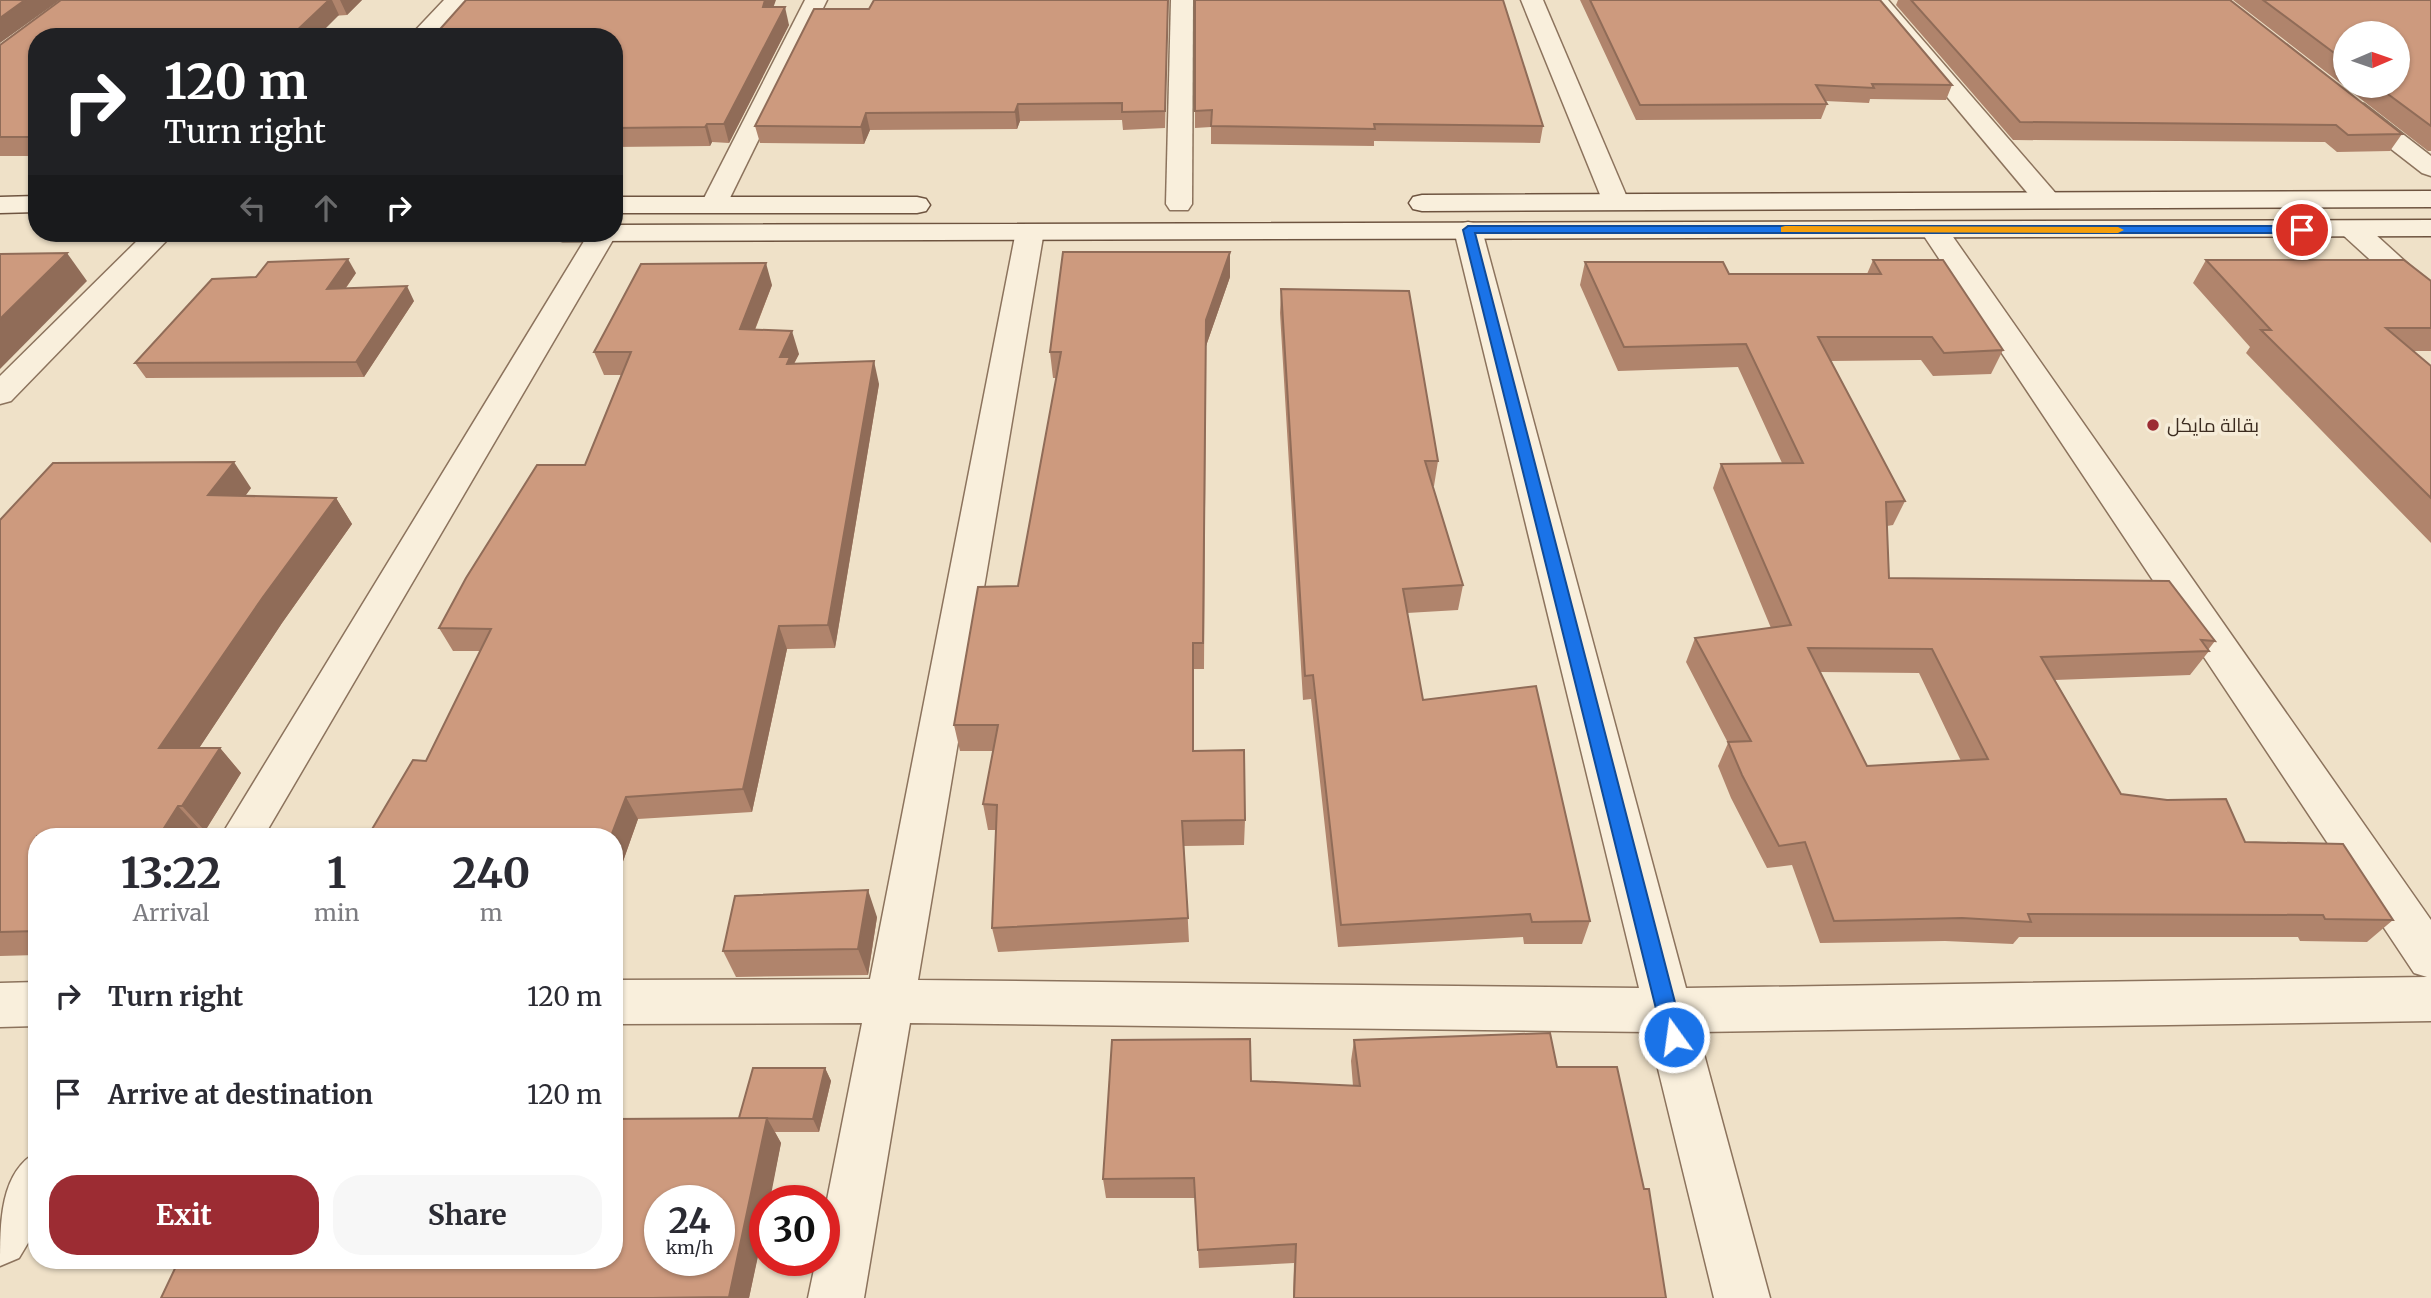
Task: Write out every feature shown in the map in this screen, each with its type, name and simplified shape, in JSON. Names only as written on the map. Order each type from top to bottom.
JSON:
[{"type":"street","points":[[429,28],[456,0]]},
{"type":"street","points":[[713,206],[816,0]]},
{"type":"street","points":[[1179,204],[1182,0]]},
{"type":"street","points":[[1532,0],[1616,202]]},
{"type":"street","points":[[1877,0],[2049,202]]},
{"type":"street","points":[[2341,98],[2431,168]]},
{"type":"street","points":[[1397,203],[2431,199]]},
{"type":"street","points":[[0,205],[28,204]]},
{"type":"street","points":[[1151,204],[1206,204]]},
{"type":"street","points":[[623,205],[946,205]]},
{"type":"street","points":[[623,233],[2431,228]]},
{"type":"street","points":[[0,230],[28,230]]},
{"type":"street","points":[[1468,230],[1742,1298]]},
{"type":"street","points":[[1934,230],[2431,958]]},
{"type":"street","points":[[2354,230],[2431,300]]},
{"type":"street","points":[[836,1298],[1030,231]]},
{"type":"street","points":[[0,394],[151,242]]},
{"type":"street","points":[[247,828],[598,242]]},
{"type":"street","points":[[623,1002],[888,1001],[1667,1010],[2431,999]]},
{"type":"street","points":[[0,1005],[28,1004]]},
{"type":"street","points":[[0,1239],[28,1193]]},
{"type":"building","points":[[0,0],[25,0],[0,18]]},
{"type":"building","points":[[61,0],[329,0],[299,28],[28,28],[28,137],[0,137],[0,45]]},
{"type":"building","points":[[466,0],[765,0],[763,7],[785,7],[724,124],[707,124],[705,127],[623,128],[623,28],[441,28]]},
{"type":"building","points":[[874,0],[1168,0],[1165,111],[1122,112],[1122,103],[1018,104],[1015,112],[866,113],[861,127],[755,126],[814,9],[869,9]]},
{"type":"building","points":[[1195,0],[1503,0],[1543,126],[1374,124],[1375,129],[1211,126],[1212,110],[1195,111]]},
{"type":"building","points":[[1590,0],[1880,0],[1952,85],[1872,84],[1874,88],[1816,85],[1827,104],[1640,105]]},
{"type":"building","points":[[1911,0],[2230,0],[2333,80],[2333,98],[2356,98],[2402,134],[2348,135],[2336,125],[2020,122]]},
{"type":"building","points":[[2263,0],[2431,0],[2431,126],[2393,98],[2410,98],[2410,21],[2333,21],[2333,52]]},
{"type":"building","points":[[1063,252],[1230,252],[1206,320],[1203,643],[1193,643],[1193,751],[1244,750],[1245,820],[1182,821],[1188,918],[992,928],[997,805],[983,804],[998,725],[954,725],[978,587],[1018,586],[1061,352],[1050,352]]},
{"type":"building","points":[[67,253],[0,319],[0,254]]},
{"type":"building","points":[[348,259],[327,289],[407,286],[356,362],[135,363],[212,279],[256,277],[268,262]]},
{"type":"building","points":[[1873,260],[1943,260],[2003,350],[1944,353],[1932,337],[1818,337],[1905,501],[1886,502],[1889,578],[2169,581],[2215,641],[2201,640],[2209,651],[2041,657],[2121,794],[2167,800],[2226,799],[2245,842],[2343,844],[2393,920],[2325,919],[2323,915],[2028,914],[2031,922],[1962,918],[1834,921],[1805,842],[1779,846],[1742,775],[1728,742],[1751,741],[1695,638],[1791,625],[1721,464],[1803,463],[1746,344],[1624,347],[1585,262],[1723,262],[1729,274],[1881,274]],"holes":[[[1808,648],[1932,649],[1988,759],[1867,766]]]},
{"type":"building","points":[[2206,260],[2404,260],[2431,281],[2431,328],[2386,328],[2431,366],[2431,498],[2261,330],[2271,330]]},
{"type":"building","points":[[766,263],[740,329],[792,331],[780,357],[790,357],[787,364],[874,361],[828,625],[779,626],[743,789],[626,797],[614,828],[373,828],[413,760],[426,761],[491,629],[439,628],[466,578],[537,465],[585,465],[631,352],[594,352],[641,264]]},
{"type":"building","points":[[1281,289],[1409,291],[1438,461],[1425,461],[1463,585],[1403,589],[1423,700],[1536,686],[1590,921],[1532,922],[1530,914],[1341,925],[1313,675],[1305,676]]},
{"type":"building","points":[[234,462],[208,495],[336,498],[263,597],[159,748],[220,748],[182,806],[178,806],[164,828],[28,828],[28,931],[0,932],[0,520],[53,463]]},
{"type":"building","points":[[868,890],[858,949],[723,951],[735,896]]},
{"type":"building","points":[[1550,1033],[1557,1067],[1617,1067],[1644,1189],[1649,1189],[1666,1298],[1294,1298],[1296,1244],[1198,1250],[1194,1178],[1103,1179],[1112,1040],[1250,1039],[1251,1081],[1360,1086],[1354,1040]]},
{"type":"building","points":[[753,1068],[825,1068],[813,1119],[739,1118]]},
{"type":"building","points":[[767,1118],[753,1185],[749,1185],[749,1203],[735,1269],[735,1185],[644,1185],[644,1276],[733,1276],[729,1297],[161,1298],[175,1269],[623,1269],[623,1119]]},
{"type":"slow traffic","points":[[1785,230],[2118,230]]},
{"type":"place","name":"بقالة مايكل","points":[[2153,425]]},
{"type":"route","points":[[1674,1037],[1468,230],[2302,230]]}]
